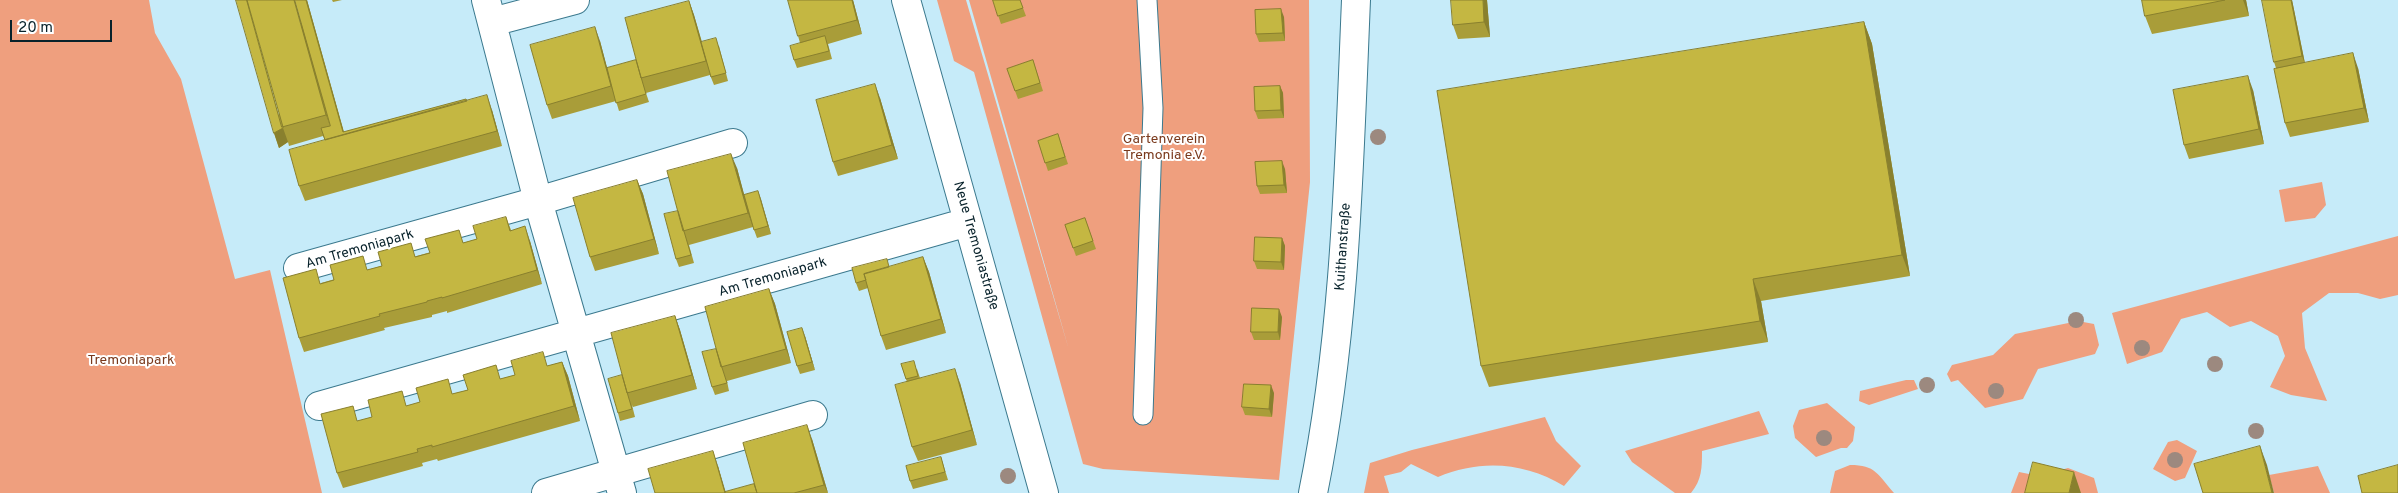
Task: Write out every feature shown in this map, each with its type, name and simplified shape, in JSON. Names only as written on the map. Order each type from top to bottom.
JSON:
[{"type":"street","points":[[575,0],[489,11],[538,201],[619,483]]},
{"type":"street","name":"Neue Tremoniastraße","points":[[906,0],[1044,493]]},
{"type":"street","name":"Kuithanstraße","points":[[1313,493],[1326,425],[1346,245],[1356,0]]},
{"type":"street","name":"Am Tremoniapark","points":[[298,268],[538,201],[733,143]]},
{"type":"street","name":"Am Tremoniapark","points":[[319,406],[968,222]]},
{"type":"street","points":[[546,493],[619,483],[813,415]]},
{"type":"lane","points":[[1143,415],[1153,108],[1147,0]]},
{"type":"green space","name":"Tremoniapark","points":[[0,0],[149,0],[155,33],[181,79],[235,279],[270,270],[322,493],[0,493]]},
{"type":"green space","name":"Gartenverein Tremonia e.V.","points":[[937,0],[966,0],[1069,350],[969,0],[1309,0],[1310,182],[1279,480],[1103,469],[1083,464],[974,72],[954,61]]},
{"type":"green space","points":[[2322,182],[2326,205],[2315,218],[2285,222],[2279,190]]},
{"type":"green space","points":[[2398,236],[2398,295],[2380,299],[2358,293],[2329,293],[2302,313],[2305,348],[2327,401],[2291,395],[2270,387],[2285,356],[2278,336],[2251,321],[2230,327],[2207,312],[2181,319],[2162,352],[2127,364],[2112,313]]},
{"type":"green space","points":[[2078,321],[2094,324],[2099,345],[2095,354],[2038,369],[2023,399],[1985,408],[1958,380],[1951,382],[1947,374],[1952,365],[1993,355],[2015,334]]},
{"type":"green space","points":[[1906,380],[1914,380],[1918,389],[1869,405],[1859,401],[1860,391]]},
{"type":"green space","points":[[1827,403],[1855,427],[1853,441],[1847,448],[1841,448],[1816,457],[1795,438],[1793,426],[1799,410]]},
{"type":"green space","points":[[1759,411],[1769,434],[1702,451],[1699,478],[1691,493],[1675,493],[1632,462],[1625,451]]},
{"type":"green space","points":[[1545,417],[1556,441],[1581,466],[1564,486],[1534,472],[1518,468],[1502,466],[1470,467],[1438,477],[1411,464],[1401,472],[1384,476],[1389,493],[1364,493],[1370,463],[1412,450]]},
{"type":"green space","points":[[2177,440],[2197,451],[2185,478],[2175,481],[2153,469],[2168,442]]},
{"type":"green space","points":[[1850,465],[1859,465],[1871,469],[1894,493],[1830,493],[1835,471]]},
{"type":"green space","points":[[2318,466],[2330,493],[2274,493],[2269,475]]},
{"type":"green space","points":[[2068,468],[2094,478],[2098,493],[2011,493],[2019,472],[2039,476]]},
{"type":"building","points":[[236,0],[247,0],[283,127],[274,133]]},
{"type":"building","points":[[247,0],[294,0],[326,115],[282,127]]},
{"type":"building","points":[[295,0],[306,0],[343,132],[466,99],[467,101],[325,140],[321,128],[330,126]]},
{"type":"building","points":[[788,0],[852,0],[857,20],[798,36]]},
{"type":"building","points":[[993,0],[1020,0],[1023,8],[998,16]]},
{"type":"building","points":[[1451,0],[1483,0],[1484,22],[1453,25]]},
{"type":"building","points":[[2142,0],[2225,0],[2145,16]]},
{"type":"building","points":[[2262,0],[2291,0],[2302,56],[2274,62]]},
{"type":"building","points":[[689,1],[706,61],[641,78],[625,18]]},
{"type":"building","points":[[1281,9],[1283,33],[1256,34],[1255,10]]},
{"type":"building","points":[[1864,22],[1902,255],[1753,279],[1760,321],[1481,366],[1437,91]]},
{"type":"building","points":[[595,27],[611,86],[547,105],[530,45]]},
{"type":"building","points":[[825,36],[829,51],[794,60],[790,46]]},
{"type":"building","points":[[716,38],[726,73],[711,77],[701,42]]},
{"type":"building","points":[[2353,53],[2364,108],[2285,123],[2274,69]]},
{"type":"building","points":[[636,60],[646,94],[616,103],[607,68]]},
{"type":"building","points":[[1033,60],[1040,83],[1015,91],[1007,69]]},
{"type":"building","points":[[2248,76],[2259,129],[2184,145],[2173,90]]},
{"type":"building","points":[[875,84],[892,145],[833,162],[816,100]]},
{"type":"building","points":[[1280,86],[1281,110],[1255,111],[1254,87]]},
{"type":"building","points":[[487,95],[497,131],[299,186],[289,150]]},
{"type":"building","points":[[1058,134],[1065,157],[1045,163],[1038,141]]},
{"type":"building","points":[[731,154],[748,213],[683,231],[667,171]]},
{"type":"building","points":[[1282,161],[1284,185],[1257,186],[1255,162]]},
{"type":"building","points":[[637,180],[654,239],[590,257],[573,198]]},
{"type":"building","points":[[758,191],[768,226],[754,230],[744,195]]},
{"type":"building","points":[[678,211],[691,255],[676,259],[664,214]]},
{"type":"building","points":[[506,217],[510,231],[525,226],[537,270],[299,338],[283,278],[316,269],[320,284],[334,280],[330,265],[363,256],[367,270],[382,266],[378,252],[411,243],[415,257],[430,253],[425,239],[459,230],[463,243],[477,239],[473,226]]},
{"type":"building","points":[[1085,218],[1093,241],[1073,248],[1065,225]]},
{"type":"building","points":[[1255,237],[1282,238],[1281,262],[1254,261]]},
{"type":"building","points":[[923,257],[941,319],[881,336],[864,274]]},
{"type":"building","points":[[887,259],[889,267],[864,274],[866,280],[856,283],[852,268]]},
{"type":"building","points":[[769,289],[786,349],[721,367],[705,307]]},
{"type":"building","points":[[1252,308],[1279,309],[1278,332],[1251,332]]},
{"type":"building","points":[[675,316],[692,375],[627,393],[611,333]]},
{"type":"building","points":[[802,328],[812,362],[797,366],[787,332]]},
{"type":"building","points":[[716,349],[727,383],[712,387],[702,352]]},
{"type":"building","points":[[543,352],[547,366],[562,362],[574,406],[432,447],[432,445],[417,449],[418,452],[337,473],[321,414],[353,406],[357,421],[372,417],[368,400],[402,391],[406,406],[420,402],[416,388],[448,379],[452,394],[468,390],[463,375],[496,365],[500,379],[515,375],[511,361]]},
{"type":"building","points":[[914,361],[918,376],[906,379],[901,364]]},
{"type":"building","points":[[955,369],[972,430],[912,447],[895,385]]},
{"type":"building","points":[[622,375],[632,409],[618,413],[608,379]]},
{"type":"building","points":[[1244,384],[1271,385],[1269,409],[1242,407]]},
{"type":"building","points":[[807,425],[824,485],[794,493],[757,493],[743,443]]},
{"type":"building","points":[[2260,446],[2272,493],[2203,493],[2194,464]]},
{"type":"building","points":[[713,451],[725,493],[655,493],[648,469]]},
{"type":"building","points":[[941,457],[945,472],[910,481],[906,466]]},
{"type":"building","points":[[2033,462],[2074,472],[2069,493],[2025,493]]},
{"type":"building","points":[[2398,465],[2398,493],[2362,493],[2358,476]]},
{"type":"building","points":[[754,484],[757,493],[725,493],[725,492]]}]
